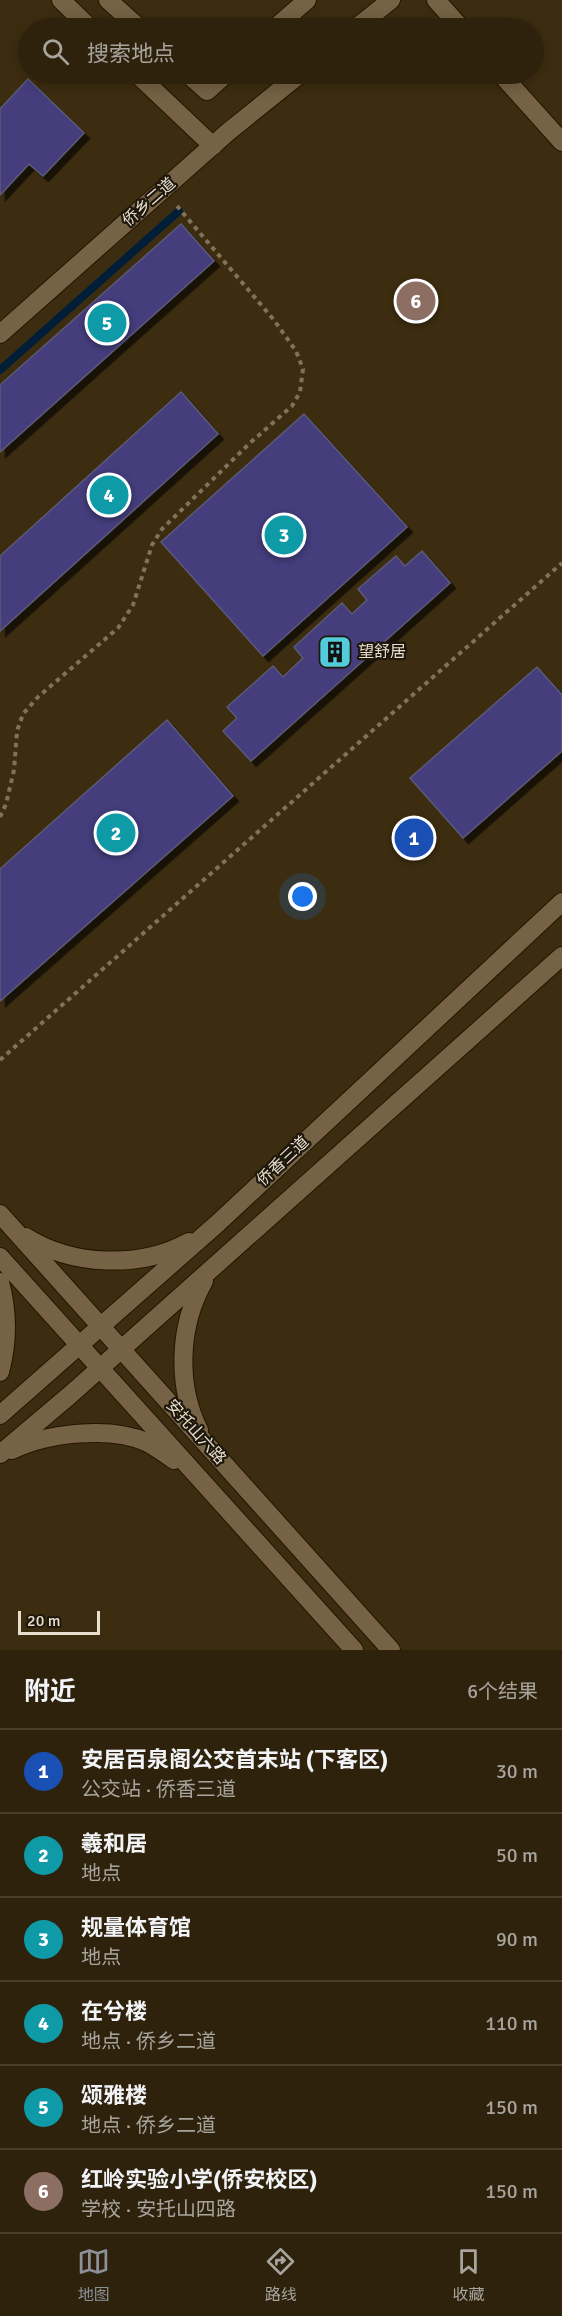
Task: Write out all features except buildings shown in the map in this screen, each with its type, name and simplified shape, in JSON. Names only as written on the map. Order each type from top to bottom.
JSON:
[{"type":"street","points":[[61,0],[80,18]]},
{"type":"street","points":[[108,0],[128,18]]},
{"type":"street","points":[[286,18],[307,0]]},
{"type":"street","points":[[369,18],[392,0]]},
{"type":"street","points":[[436,0],[452,18]]},
{"type":"street","points":[[148,84],[213,146]]},
{"type":"street","points":[[199,84],[207,91],[215,84]]},
{"type":"street","name":"侨乡二道","points":[[0,334],[213,146],[288,84]]},
{"type":"street","points":[[510,84],[562,142]]},
{"type":"street","name":"侨香三道","points":[[0,1415],[218,1222],[562,902]]},
{"type":"street","name":"侨香三道","points":[[0,1455],[562,956]]},
{"type":"street","points":[[5,1220],[40,1245],[54,1251],[108,1261],[146,1257],[164,1252],[182,1245],[218,1222]]},
{"type":"street","name":"安托山六路","points":[[5,1220],[391,1650]]},
{"type":"street","name":"安托山六路","points":[[0,1257],[354,1650]]},
{"type":"street","points":[[209,1447],[191,1409],[186,1389],[184,1352],[189,1314],[196,1295],[218,1263]]},
{"type":"street","points":[[0,1282],[6,1317],[6,1339],[0,1372]]},
{"type":"street","points":[[0,1455],[20,1446],[56,1437],[112,1434],[146,1442],[178,1463],[205,1485]]},
{"type":"path","points":[[0,817],[6,804],[14,770],[17,731],[23,714],[38,697],[118,628],[133,605],[152,545],[162,529],[292,406],[300,392],[303,369],[296,351],[274,320],[163,190]]},
{"type":"path","points":[[0,1060],[562,564]]},
{"type":"waterway","points":[[0,370],[179,211]]},
{"type":"place","name":"红岭实验小学(侨安校区)","points":[[416,301]]},
{"type":"place","name":"颂雅楼","points":[[107,323]]},
{"type":"place","name":"在兮楼","points":[[109,495]]},
{"type":"place","name":"规量体育馆","points":[[284,535]]},
{"type":"place","name":"望舒居","points":[[335,652]]},
{"type":"place","name":"羲和居","points":[[116,833]]},
{"type":"place","name":"安居百泉阁公交首末站 (下客区)","points":[[414,838]]}]
